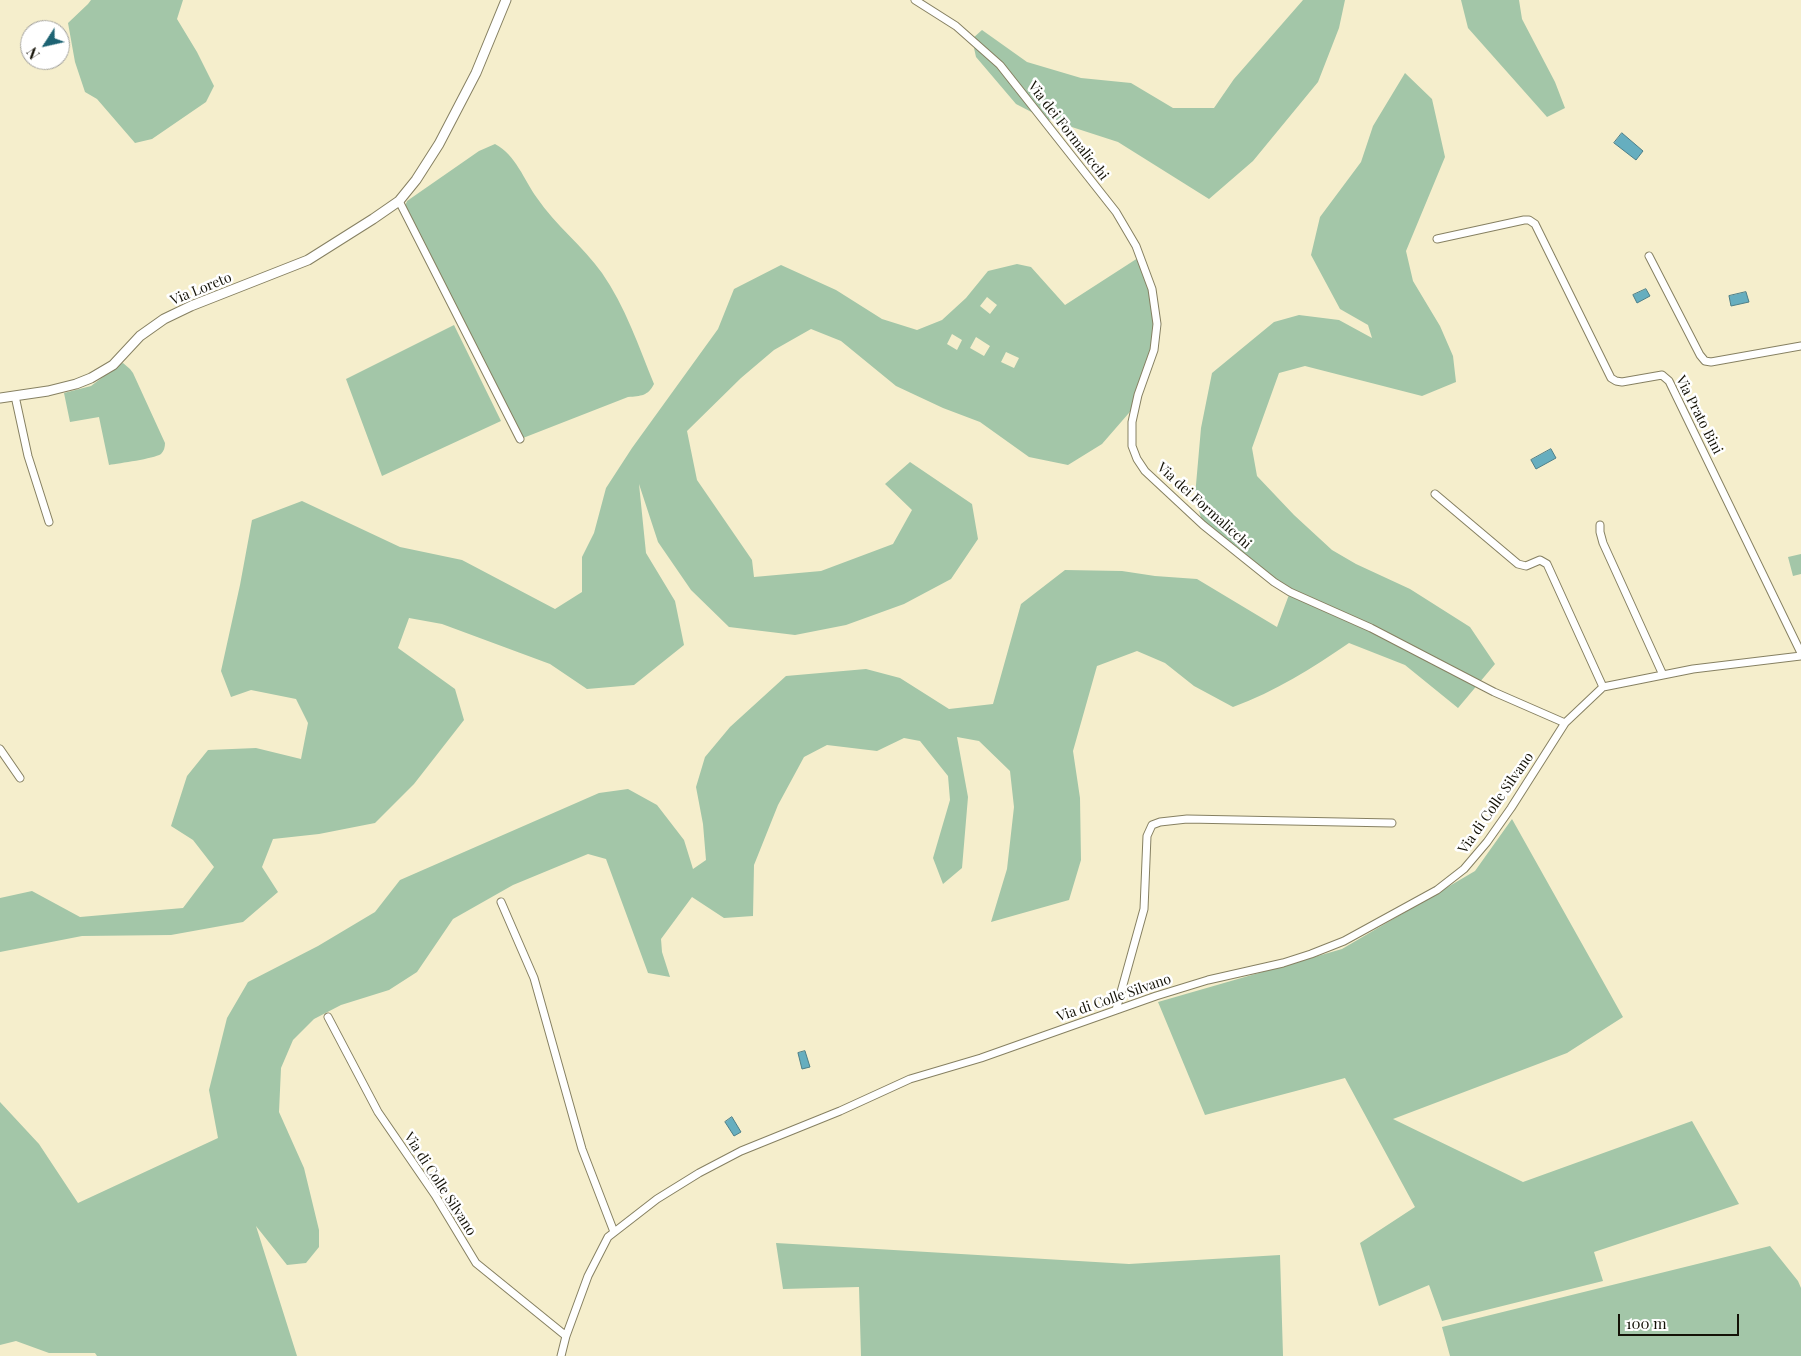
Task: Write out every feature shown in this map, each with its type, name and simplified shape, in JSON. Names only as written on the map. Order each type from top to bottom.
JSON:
[{"type":"street","name":"Via Loreto","points":[[0,398],[48,391],[92,378],[113,365],[140,336],[164,319],[191,306],[308,260],[399,201],[416,180],[439,144],[476,73],[506,0]]},
{"type":"street","name":"Via dei Formalicchi","points":[[915,0],[956,26],[1000,65],[1116,212],[1132,237],[1148,277],[1155,299],[1156,312],[1154,350],[1138,395],[1132,422],[1132,446],[1137,459],[1145,471],[1203,525],[1274,582],[1290,592],[1362,624],[1494,692],[1565,723]]},
{"type":"street","points":[[399,201],[520,439]]},
{"type":"street","name":"Via Prato Bini","points":[[1438,239],[1524,220],[1533,222],[1611,378],[1622,382],[1662,375],[1669,381],[1801,654],[1693,669],[1603,687]]},
{"type":"street","points":[[1649,256],[1703,359],[1712,362],[1801,346]]},
{"type":"street","points":[[15,396],[28,456],[49,522]]},
{"type":"street","points":[[1435,494],[1518,564],[1526,566],[1538,560],[1547,564],[1603,687],[1565,723]]},
{"type":"street","points":[[1600,524],[1603,543],[1663,675]]},
{"type":"street","name":"Via di Colle Silvano","points":[[561,1356],[566,1336],[593,1264],[606,1241],[614,1232],[676,1186],[741,1151],[910,1079],[982,1058],[1116,1010],[1208,980],[1276,965],[1311,954],[1361,932],[1437,890],[1464,869],[1487,842],[1511,808],[1565,723]]},
{"type":"street","points":[[0,749],[20,778]]},
{"type":"street","points":[[1116,1010],[1144,909],[1147,836],[1152,825],[1168,820],[1187,819],[1392,823]]},
{"type":"street","points":[[501,902],[534,978],[582,1150],[614,1232]]},
{"type":"street","name":"Via di Colle Silvano","points":[[328,1018],[378,1112],[435,1196],[476,1263],[566,1336]]},
{"type":"green space","points":[[91,0],[183,0],[177,19],[197,52],[214,86],[206,102],[152,139],[135,143],[97,99],[85,92],[75,62],[70,34],[70,21]]},
{"type":"green space","points":[[1303,0],[1345,0],[1339,28],[1318,82],[1253,161],[1209,199],[1118,142],[1041,117],[1016,104],[976,57],[972,39],[982,30],[1027,62],[1081,78],[1131,83],[1173,108],[1214,108],[1234,79]]},
{"type":"green space","points":[[1461,0],[1519,0],[1522,19],[1555,82],[1565,108],[1547,117],[1468,28]]},
{"type":"green space","points":[[1405,73],[1432,99],[1445,157],[1406,251],[1413,281],[1440,326],[1453,356],[1456,382],[1422,396],[1305,366],[1279,373],[1252,448],[1257,476],[1294,515],[1332,550],[1356,564],[1410,589],[1470,627],[1495,664],[1458,708],[1405,665],[1349,643],[1293,679],[1233,707],[1194,686],[1165,663],[1137,651],[1097,666],[1073,751],[1080,798],[1081,860],[1069,900],[991,922],[1007,869],[1014,807],[1010,771],[979,741],[957,737],[968,797],[962,868],[943,884],[933,858],[950,800],[948,776],[920,741],[904,738],[877,751],[827,745],[804,757],[778,805],[754,865],[753,916],[724,918],[692,897],[661,939],[662,952],[670,977],[648,973],[606,859],[588,854],[513,885],[453,919],[417,972],[389,990],[341,1005],[314,1019],[293,1040],[281,1068],[279,1112],[304,1168],[319,1230],[319,1247],[306,1263],[287,1265],[256,1226],[297,1356],[97,1356],[95,1353],[49,1353],[16,1341],[0,1345],[0,1102],[39,1144],[78,1203],[218,1138],[209,1090],[227,1018],[248,982],[318,946],[375,912],[400,880],[599,793],[628,789],[657,805],[684,840],[693,869],[706,860],[703,824],[696,787],[705,757],[730,727],[786,676],[866,669],[900,678],[949,709],[993,704],[1021,604],[1065,570],[1122,571],[1197,579],[1277,627],[1290,592],[1203,525],[1195,496],[1201,428],[1212,373],[1274,322],[1299,315],[1339,320],[1372,338],[1368,325],[1340,309],[1311,255],[1320,217],[1361,162],[1373,126]]},
{"type":"green space","points":[[495,144],[514,161],[544,208],[602,273],[625,313],[654,384],[644,395],[628,397],[523,438],[405,206],[407,201],[479,151]]},
{"type":"green space","points":[[1141,256],[1148,277],[1155,340],[1135,406],[1102,444],[1068,465],[1029,457],[980,422],[943,408],[896,386],[841,341],[811,329],[774,350],[741,378],[687,431],[697,480],[752,560],[754,577],[821,571],[893,544],[912,510],[885,484],[910,462],[972,504],[978,539],[951,579],[904,604],[846,625],[795,635],[729,627],[691,590],[658,542],[639,484],[646,553],[675,601],[684,645],[634,685],[587,689],[550,664],[442,624],[409,618],[398,648],[455,689],[464,720],[414,784],[375,823],[319,834],[273,839],[262,867],[278,892],[243,922],[171,935],[82,936],[0,952],[0,898],[32,891],[80,917],[183,908],[214,867],[193,840],[171,826],[187,776],[208,750],[256,748],[301,759],[308,723],[296,699],[251,690],[231,697],[221,671],[252,520],[302,501],[400,547],[462,560],[555,609],[582,592],[582,557],[594,533],[606,488],[632,448],[718,329],[734,289],[781,265],[836,290],[882,319],[917,330],[942,320],[966,298],[988,271],[1017,264],[1031,267],[1065,305]],"holes":[[[987,297],[997,305],[990,314],[980,306]],[[952,334],[962,340],[957,350],[947,344]],[[976,337],[990,346],[984,356],[970,348]],[[1006,352],[1019,358],[1014,368],[1001,362]]]},
{"type":"green space","points":[[454,325],[501,421],[382,476],[346,379]]},
{"type":"green space","points":[[123,363],[133,373],[165,446],[162,453],[157,456],[109,465],[99,417],[70,422],[64,393],[91,386]]},
{"type":"green space","points":[[1801,554],[1801,574],[1793,576],[1788,557]]},
{"type":"green space","points":[[1512,819],[1623,1017],[1567,1053],[1393,1119],[1523,1182],[1692,1121],[1739,1204],[1594,1252],[1603,1281],[1442,1321],[1429,1285],[1379,1306],[1360,1243],[1415,1207],[1345,1078],[1205,1115],[1158,1002],[1342,949],[1475,871]]},
{"type":"green space","points":[[776,1243],[1129,1264],[1280,1255],[1283,1356],[861,1356],[859,1287],[783,1289]]},
{"type":"green space","points":[[1770,1246],[1798,1281],[1801,1288],[1801,1356],[1450,1356],[1442,1327]]},
{"type":"water","points":[[1622,133],[1643,151],[1636,160],[1614,143]]},
{"type":"water","points":[[1646,289],[1650,296],[1637,303],[1633,295]]},
{"type":"water","points":[[1746,292],[1749,302],[1731,306],[1729,296]]},
{"type":"water","points":[[1551,449],[1556,458],[1536,469],[1531,460]]},
{"type":"water","points":[[805,1051],[810,1067],[802,1069],[798,1053]]},
{"type":"water","points":[[732,1117],[741,1132],[734,1136],[725,1122]]}]
